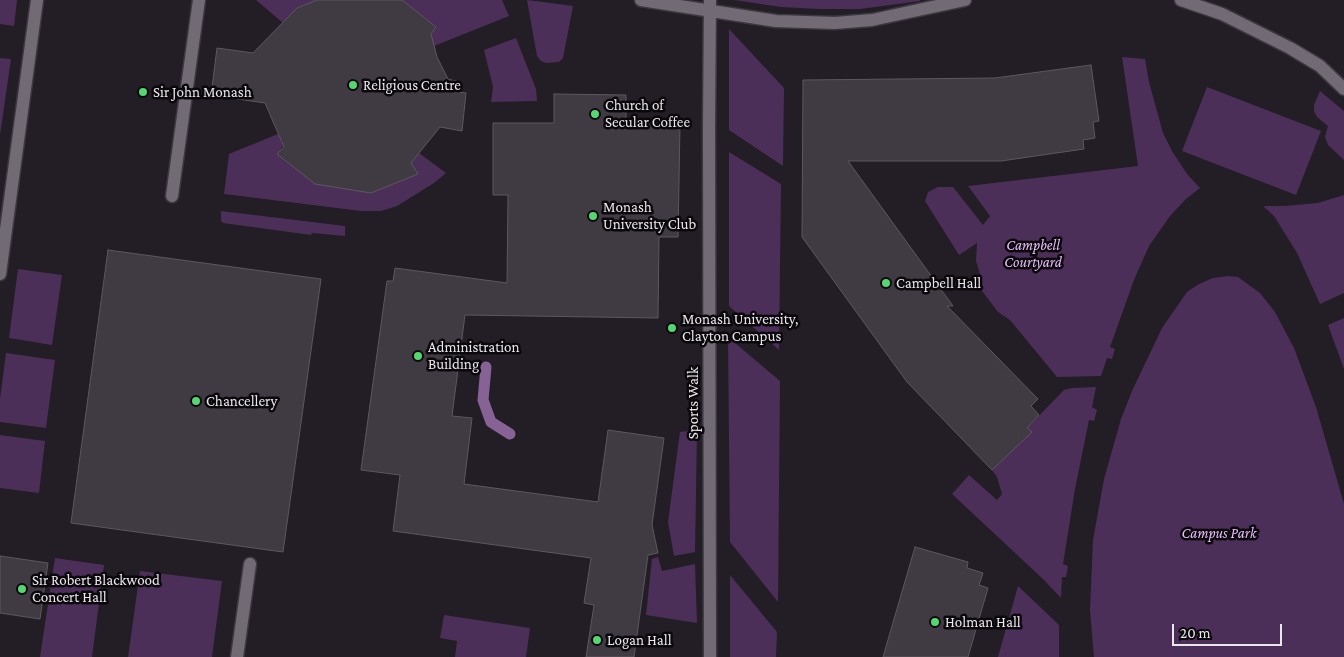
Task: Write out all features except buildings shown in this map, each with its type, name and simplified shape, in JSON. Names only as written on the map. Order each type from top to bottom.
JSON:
[{"type":"street","points":[[0,274],[37,0]]},
{"type":"street","points":[[172,196],[199,0]]},
{"type":"street","points":[[642,0],[710,5],[776,21],[835,23],[872,20],[965,0]]},
{"type":"street","points":[[1181,0],[1222,14],[1290,48],[1320,66],[1344,89]]},
{"type":"street","name":"Sports Walk","points":[[710,5],[710,657]]},
{"type":"street","points":[[237,657],[250,564]]},
{"type":"green space","points":[[0,0],[17,0],[14,26],[0,24]]},
{"type":"green space","points":[[256,0],[317,0],[297,8],[283,23]]},
{"type":"green space","points":[[402,0],[502,0],[509,16],[434,46],[429,37],[436,27]]},
{"type":"green space","points":[[527,0],[573,6],[563,58],[559,62],[546,63],[537,56]]},
{"type":"green space","points":[[734,0],[920,1],[860,9],[819,9],[781,7]]},
{"type":"green space","points":[[729,29],[784,88],[783,166],[729,130]]},
{"type":"green space","points":[[516,38],[536,89],[537,101],[491,102],[493,87],[484,50]]},
{"type":"green space","name":"Campbell Courtyard","points":[[1122,57],[1145,59],[1149,82],[1163,133],[1187,174],[1200,188],[1186,199],[1170,216],[1149,246],[1134,280],[1110,347],[1115,349],[1112,359],[1107,358],[1101,376],[1057,377],[1010,320],[998,312],[976,283],[981,277],[976,261],[977,243],[959,255],[925,201],[928,192],[938,187],[953,187],[983,225],[990,216],[968,186],[1138,166]]},
{"type":"green space","points":[[0,58],[11,59],[0,135]]},
{"type":"green space","points":[[1207,87],[1321,131],[1296,195],[1182,151]]},
{"type":"green space","points":[[1320,91],[1344,111],[1344,160],[1328,145],[1325,137],[1328,126],[1317,117],[1314,111],[1314,105]]},
{"type":"green space","points":[[278,134],[283,146],[278,153],[411,163],[419,153],[446,173],[434,183],[397,206],[381,211],[361,211],[224,194],[229,154]]},
{"type":"green space","points":[[729,152],[781,184],[779,350],[729,306]]},
{"type":"green space","points":[[1344,195],[1344,293],[1320,304],[1297,253],[1274,216],[1263,206],[1318,203]]},
{"type":"green space","points":[[221,211],[345,226],[345,236],[312,233],[311,235],[223,223],[221,221]]},
{"type":"green space","points":[[18,269],[62,275],[52,345],[9,338]]},
{"type":"green space","name":"Campus Park","points":[[1238,277],[1260,293],[1275,312],[1294,348],[1316,407],[1344,504],[1344,657],[1094,657],[1090,610],[1093,540],[1104,479],[1121,419],[1162,328],[1187,292],[1213,278]]},
{"type":"green space","points":[[1344,318],[1344,369],[1328,325]]},
{"type":"green space","points":[[728,337],[780,381],[778,602],[730,542]]},
{"type":"green space","points":[[6,353],[55,360],[46,428],[0,422],[0,399]]},
{"type":"green space","points":[[1096,387],[1092,407],[1097,410],[1094,421],[1089,420],[1075,489],[1063,564],[1068,566],[1066,577],[1062,577],[1061,598],[952,494],[969,475],[997,500],[1002,494],[997,477],[992,470],[1031,432],[1027,428],[1064,390]]},
{"type":"green space","points":[[697,430],[695,552],[674,556],[668,522],[680,432]]},
{"type":"green space","points":[[0,435],[45,441],[39,493],[0,488]]},
{"type":"green space","points":[[658,557],[662,571],[695,564],[697,623],[646,615],[652,559]]},
{"type":"green space","points":[[55,558],[104,565],[92,657],[40,657]]},
{"type":"green space","points":[[140,571],[222,581],[212,657],[128,657]]},
{"type":"green space","points":[[730,575],[777,632],[776,657],[730,657]]},
{"type":"green space","points":[[1018,586],[1059,625],[1059,657],[998,657]]},
{"type":"green space","points":[[444,615],[530,628],[526,657],[455,657],[457,641],[440,638]]},
{"type":"waterway","points":[[486,367],[483,400],[491,422],[510,434]]},
{"type":"place","name":"Religious Centre","points":[[353,85]]},
{"type":"place","name":"Sir John Monash","points":[[143,92]]},
{"type":"place","name":"Church of Secular Coffee","points":[[595,114]]},
{"type":"place","name":"Monash University Club","points":[[593,216]]},
{"type":"place","name":"Campbell Hall","points":[[886,283]]},
{"type":"place","name":"Monash University, Clayton Campus","points":[[672,328]]},
{"type":"place","name":"Administration Building","points":[[418,356]]},
{"type":"place","name":"Chancellery","points":[[196,401]]},
{"type":"place","name":"Sir Robert Blackwood Concert Hall","points":[[22,589]]},
{"type":"place","name":"Holman Hall","points":[[935,622]]},
{"type":"place","name":"Logan Hall","points":[[597,640]]}]
